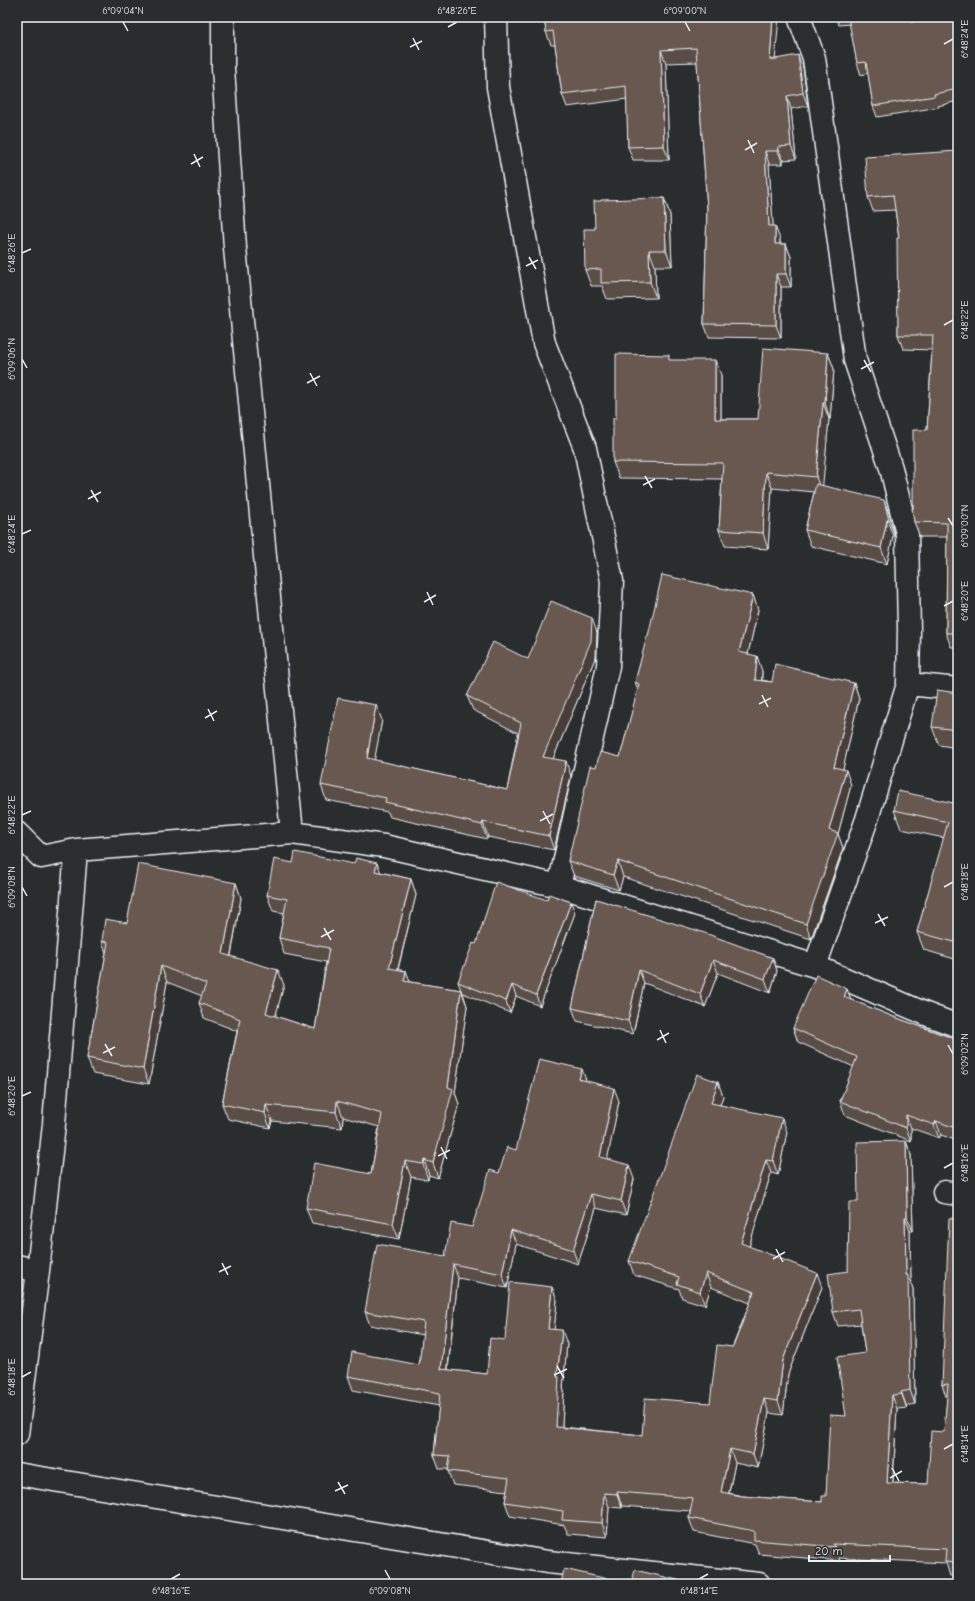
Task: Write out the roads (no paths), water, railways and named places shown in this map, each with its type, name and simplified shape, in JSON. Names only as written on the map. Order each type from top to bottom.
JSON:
[{"type":"street","points":[[223,17],[224,68],[235,248],[292,833]]},
{"type":"street","points":[[496,17],[498,88],[544,343],[585,448],[612,581],[608,666],[559,886]]},
{"type":"street","points":[[799,17],[814,58],[855,360],[890,468],[907,534],[908,684],[867,820],[815,966]]},
{"type":"street","points":[[908,684],[958,689]]},
{"type":"street","points":[[17,833],[41,857],[76,850],[258,834],[292,833],[384,846],[559,886],[815,966],[926,1014],[958,1026]]},
{"type":"street","points":[[17,1434],[38,1271],[54,1124],[76,850]]},
{"type":"street","points":[[17,1266],[38,1271]]},
{"type":"street","points":[[17,1474],[548,1562],[759,1584]]}]
